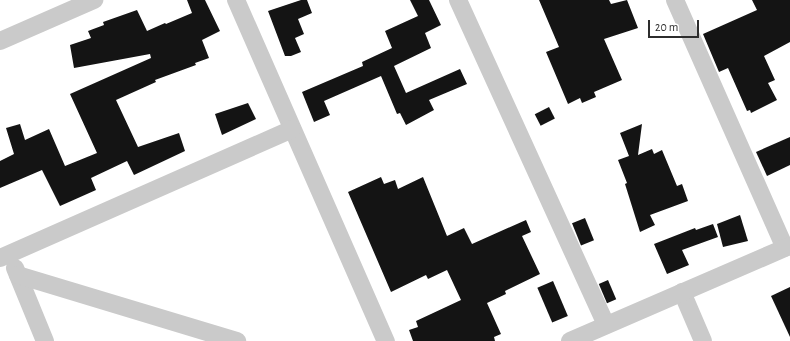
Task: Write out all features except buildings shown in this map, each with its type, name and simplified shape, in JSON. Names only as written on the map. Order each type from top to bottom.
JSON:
[{"type":"street","points":[[0,41],[94,0]]},
{"type":"street","points":[[236,0],[386,341]]},
{"type":"street","points":[[458,0],[606,326]]},
{"type":"street","points":[[570,341],[788,247],[675,0]]},
{"type":"street","points":[[45,341],[18,276],[5,256],[292,129]]},
{"type":"street","points":[[18,276],[237,341]]},
{"type":"street","points":[[682,292],[703,341]]}]
